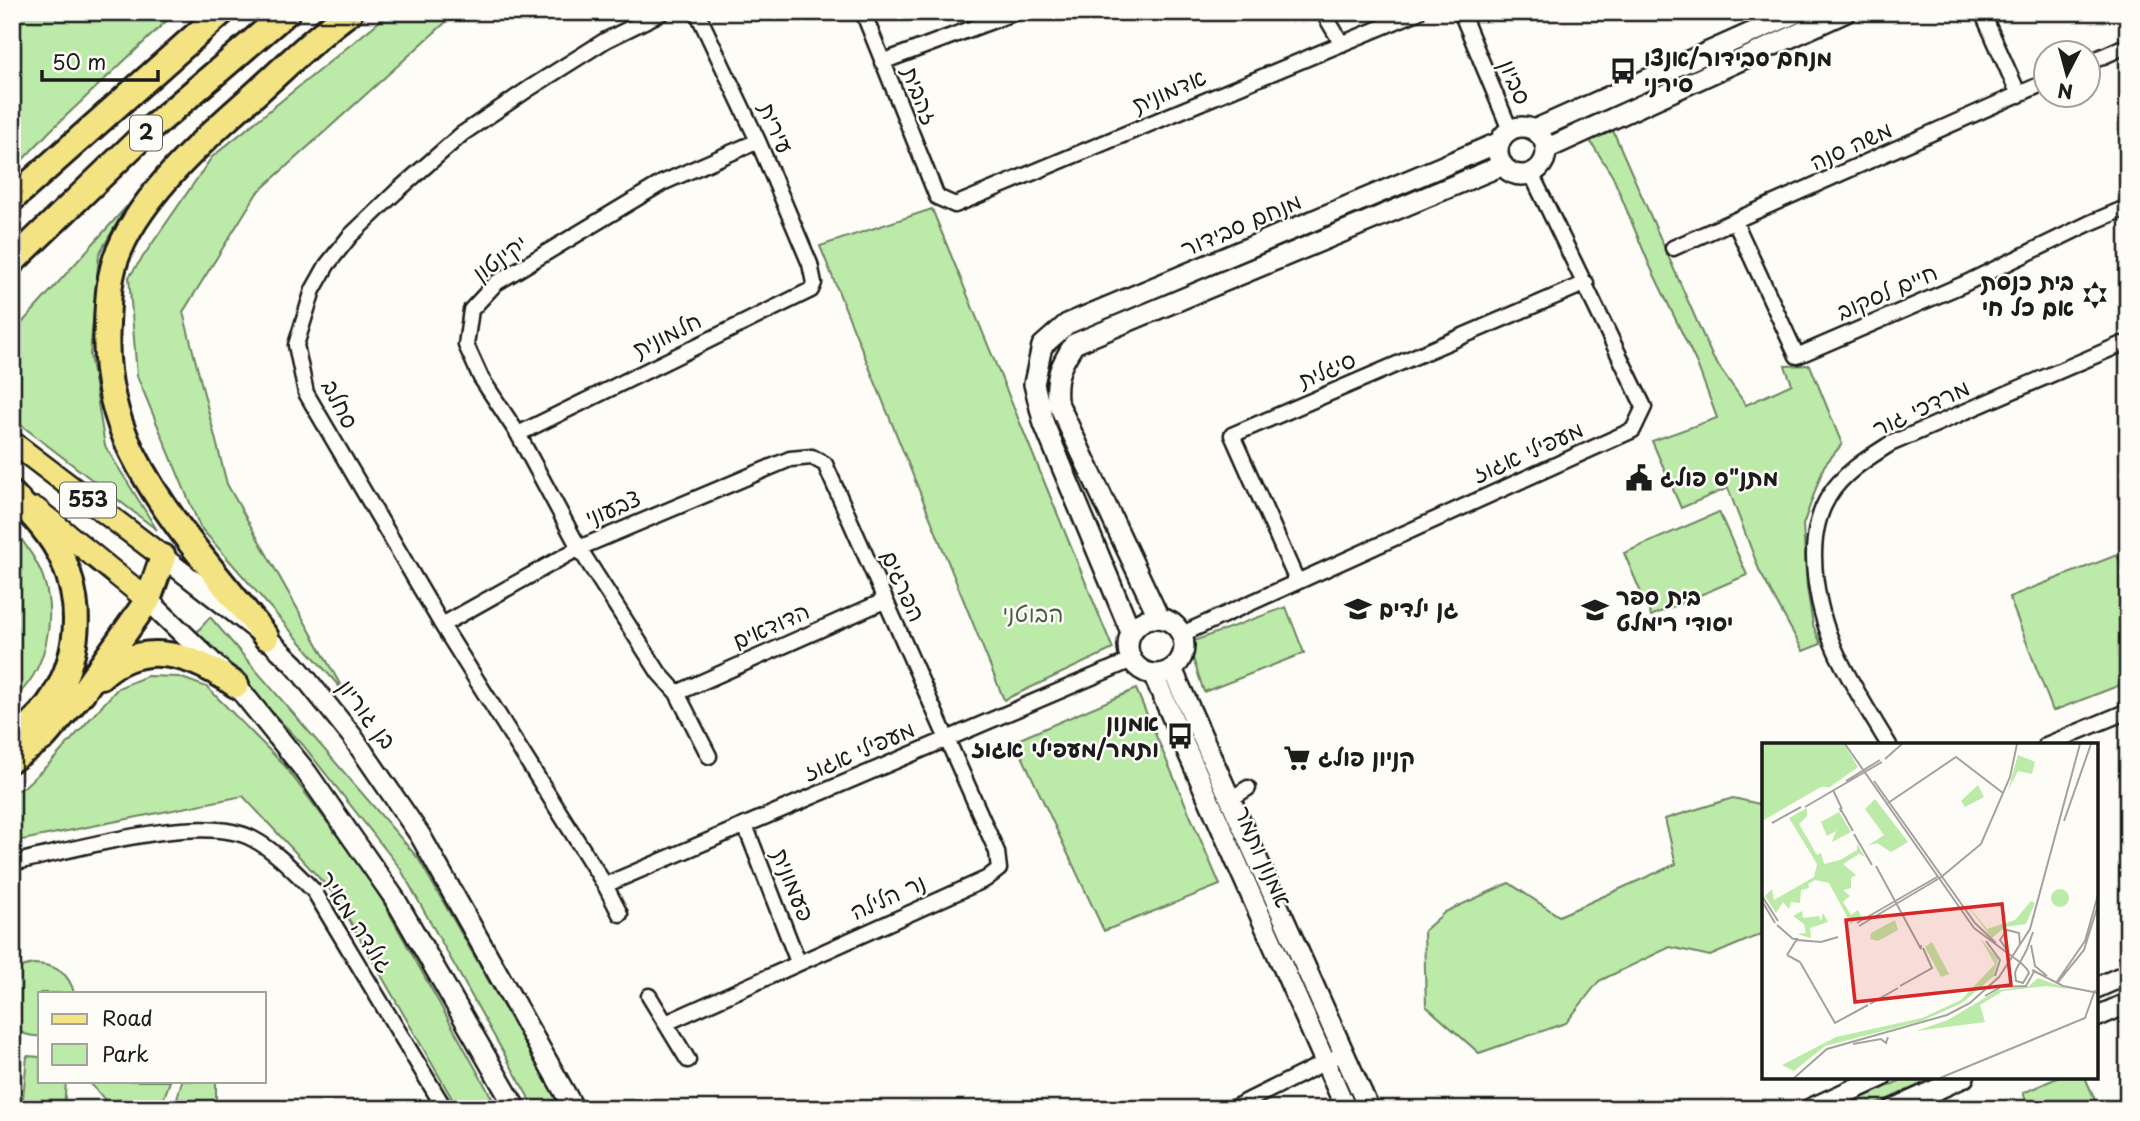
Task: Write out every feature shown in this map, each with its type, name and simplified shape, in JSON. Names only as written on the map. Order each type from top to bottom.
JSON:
[{"type":"highway","name":"2","points":[[12,199],[222,12]]},
{"type":"highway","name":"2","points":[[12,262],[148,131],[287,12]]},
{"type":"highway","points":[[266,636],[166,509],[131,450],[112,399],[106,366],[111,275],[118,251],[135,220],[171,175],[219,126],[350,12]]},
{"type":"highway","points":[[12,492],[55,544],[65,563],[75,608],[74,645],[61,689],[33,724],[12,739]]},
{"type":"highway","points":[[12,759],[44,737],[82,693],[148,600],[163,557]]},
{"type":"highway","points":[[82,693],[123,659],[148,654],[180,657],[199,663],[236,685]]},
{"type":"main road","name":"בן גוריון","points":[[12,442],[163,557]]},
{"type":"main road","name":"553","points":[[12,492],[148,600]]},
{"type":"street","name":"סחלב","points":[[620,914],[605,885],[442,625],[306,393],[296,345],[313,290],[327,265],[350,236],[462,134],[606,40],[663,12]]},
{"type":"street","name":"עירית","points":[[697,12],[758,141],[810,264]]},
{"type":"street","name":"זהבית","points":[[863,12],[937,197]]},
{"type":"street","points":[[882,62],[1016,12]]},
{"type":"street","points":[[1323,12],[1342,44]]},
{"type":"street","name":"אדמונית","points":[[937,197],[955,205],[1418,12]]},
{"type":"street","name":"סביון","points":[[1461,12],[1505,136]]},
{"type":"street","points":[[1534,130],[1798,12]]},
{"type":"street","points":[[1546,149],[1846,12]]},
{"type":"street","points":[[1982,12],[2019,95]]},
{"type":"street","points":[[2102,57],[2128,45]]},
{"type":"street","name":"משה סנה","points":[[1673,248],[2032,89]]},
{"type":"street","points":[[1526,127],[1534,130],[1544,141],[1546,149],[1543,164],[1531,173],[1516,174],[1503,165],[1499,158],[1505,136],[1526,127]]},
{"type":"street","name":"מנחם סבידור","points":[[1131,632],[1044,424],[1034,384],[1042,346],[1067,324],[1505,136]]},
{"type":"street","name":"יקינטון","points":[[579,548],[518,434],[481,378],[466,345],[471,310],[496,283],[662,183],[758,141]]},
{"type":"street","name":"מנחם סבידור","points":[[1159,618],[1057,401],[1059,370],[1074,344],[1503,165]]},
{"type":"street","name":"מעפילי אגוז","points":[[1182,635],[1633,430],[1644,407],[1531,173]]},
{"type":"street","name":"חיים לסקוב","points":[[1735,222],[1797,356],[1964,284],[2090,223],[2128,208]]},
{"type":"street","name":"חלמונית","points":[[518,434],[811,290],[814,283],[810,264]]},
{"type":"street","name":"סיגלית","points":[[1297,581],[1232,436],[1586,283]]},
{"type":"street","name":"מרדכי גור","points":[[1888,743],[1841,664],[1825,619],[1814,573],[1818,520],[1830,494],[1845,476],[1864,460],[1890,444],[2128,344]]},
{"type":"street","name":"צבעוני","points":[[442,625],[579,548],[790,459],[812,457]]},
{"type":"street","name":"הפרגים","points":[[812,457],[825,464],[947,738]]},
{"type":"street","points":[[579,548],[659,673],[677,693],[709,755]]},
{"type":"street","name":"בן גוריון","points":[[163,557],[266,636],[295,665],[352,736],[420,835],[574,1109]]},
{"type":"street","points":[[148,600],[236,685],[307,773],[395,899],[516,1109]]},
{"type":"street","name":"הדודאים","points":[[677,693],[884,601]]},
{"type":"street","points":[[1159,618],[1177,626],[1182,635],[1183,654],[1179,662],[1163,671],[1138,667],[1132,660],[1128,642],[1131,632],[1140,622],[1159,618]]},
{"type":"street","name":"מעפילי אגוז","points":[[605,885],[1132,660]]},
{"type":"street","name":"אמנון ותמר","points":[[1163,671],[1240,793],[1369,1109]]},
{"type":"street","name":"אמנון ותמר","points":[[1163,671],[1242,871],[1346,1109]]},
{"type":"street","name":"מרדכי גור","points":[[1863,701],[1879,743]]},
{"type":"street","points":[[2051,743],[2128,711]]},
{"type":"street","name":"נר הלילה","points":[[666,1023],[986,878],[999,869],[997,852],[947,738]]},
{"type":"street","name":"פעמונית","points":[[745,825],[799,962]]},
{"type":"street","name":"גולדה מאיר","points":[[12,863],[164,831],[210,828],[252,838],[289,866],[314,891],[445,1109]]},
{"type":"street","points":[[2098,987],[2128,974]]},
{"type":"street","points":[[649,996],[688,1060]]},
{"type":"street","points":[[2098,1016],[2128,1003]]},
{"type":"street","points":[[1231,1109],[1345,1053]]},
{"type":"street","points":[[1811,1109],[1877,1079]]},
{"type":"street","points":[[1894,1109],[1960,1079]]},
{"type":"green space","points":[[12,12],[176,12],[50,131],[12,171]]},
{"type":"green space","points":[[391,12],[457,12],[257,193],[183,312],[227,484],[345,693],[200,527],[137,376],[129,277],[212,157]]},
{"type":"green space","points":[[1611,126],[1713,358],[1746,405],[1792,384],[1785,366],[1810,365],[1842,444],[1824,466],[1803,525],[1807,588],[1813,625],[1821,644],[1803,651],[1760,572],[1728,488],[1681,508],[1652,441],[1717,418],[1697,364],[1649,264],[1613,177],[1584,131]]},
{"type":"green space","points":[[127,206],[99,254],[90,355],[105,446],[157,530],[12,418],[12,334]]},
{"type":"green space","name":"הבוטני","points":[[932,209],[1113,649],[1004,700],[820,246]]},
{"type":"green space","points":[[1719,512],[1747,575],[1651,616],[1624,553]]},
{"type":"green space","points":[[12,526],[43,577],[49,627],[41,660],[34,675],[12,700]]},
{"type":"green space","points":[[2117,555],[2128,583],[2128,682],[2053,711],[2009,597]]},
{"type":"green space","points":[[1286,607],[1304,653],[1204,692],[1188,643]]},
{"type":"green space","points":[[210,617],[418,858],[562,1109],[535,1109],[400,868],[303,745],[197,632]]},
{"type":"green space","points":[[147,676],[179,677],[207,687],[284,765],[372,882],[498,1109],[458,1109],[335,895],[243,796],[12,842],[12,792],[23,788],[53,760],[118,688]]},
{"type":"green space","points":[[1136,689],[1220,885],[1104,931],[1015,741]]},
{"type":"green space","points":[[1733,798],[1762,805],[1762,934],[1710,956],[1670,947],[1599,981],[1566,1023],[1479,1053],[1426,1006],[1424,931],[1445,912],[1509,883],[1559,916],[1676,864],[1665,819]]},
{"type":"green space","points":[[33,964],[53,968],[64,975],[74,992],[38,992],[38,1036],[25,1034],[12,1026],[12,974],[21,967]]},
{"type":"green space","points":[[27,1056],[38,1057],[38,1082],[66,1082],[64,1109],[22,1109]]},
{"type":"green space","points":[[1904,1079],[1933,1079],[1866,1109],[1837,1109]]},
{"type":"green space","points":[[2054,1079],[2086,1079],[2099,1109],[2030,1109],[2023,1093]]},
{"type":"green space","points":[[170,1082],[160,1109],[113,1109],[91,1084]]},
{"type":"green space","points":[[182,1082],[216,1082],[216,1109],[174,1109]]},
{"type":"place","name":"מנחם סבידור/אנצו סירני","points":[[1623,71]]},
{"type":"place","name":"בית כנסת אם כל חי","points":[[2095,295]]},
{"type":"place","name":"מתנ\"ס פולג","points":[[1639,478]]},
{"type":"place","name":"גן ילדים","points":[[1358,609]]},
{"type":"place","name":"בית ספר יסודי רימלט","points":[[1595,610]]},
{"type":"place","name":"אמנון ותמר/מעפילי אגוז","points":[[1180,736]]},
{"type":"place","name":"קניון פולג","points":[[1297,758]]}]
